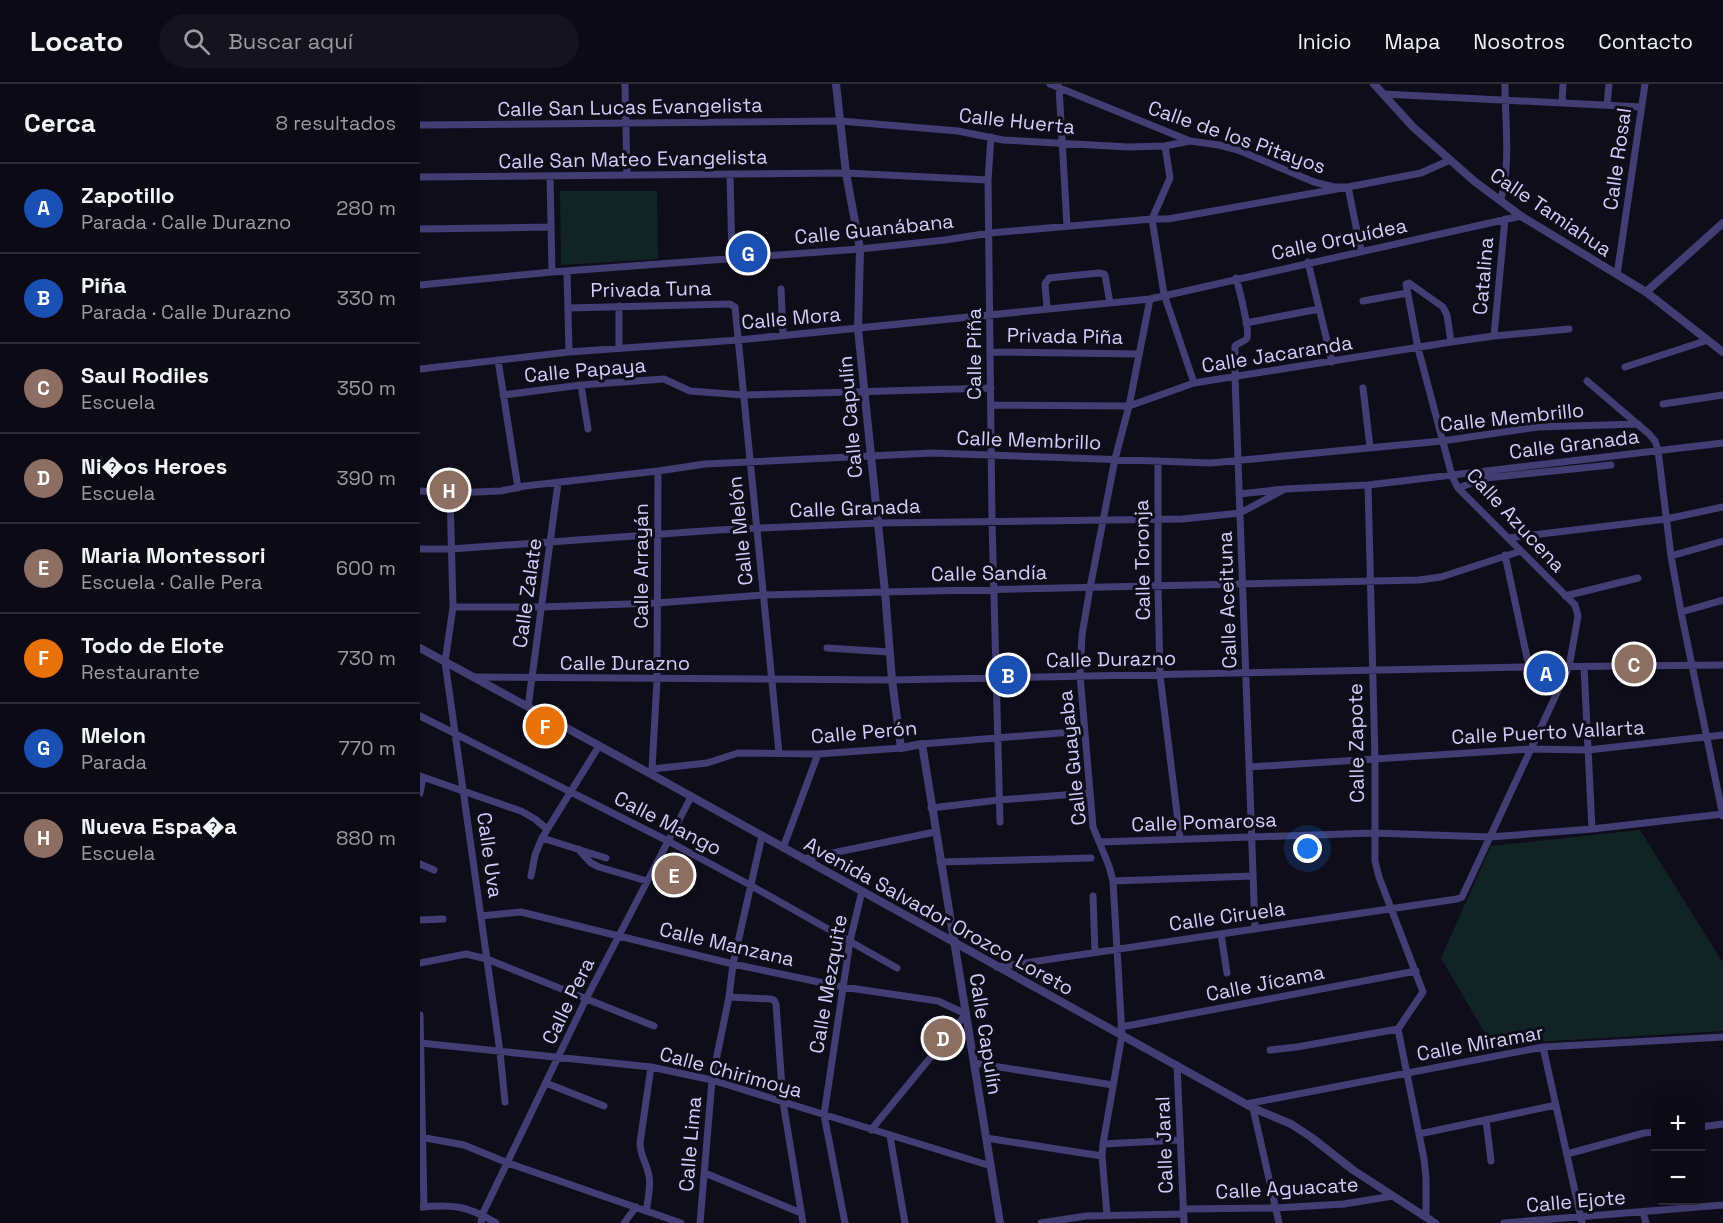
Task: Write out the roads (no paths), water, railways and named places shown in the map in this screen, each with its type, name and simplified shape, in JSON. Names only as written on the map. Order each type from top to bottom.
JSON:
[{"type":"street","points":[[625,84],[627,175]]},
{"type":"street","name":"Calle Capulín","points":[[836,84],[846,173],[860,249],[858,328],[889,652],[901,748]]},
{"type":"street","name":"Calle de los Pitayos","points":[[1050,84],[1069,87],[1190,141],[1238,150],[1314,182],[1335,188],[1348,188]]},
{"type":"street","name":"Calle Tamiahua","points":[[1374,84],[1413,127],[1450,160],[1521,216],[1646,292],[1723,352]]},
{"type":"street","points":[[1501,199],[1506,170],[1505,84]]},
{"type":"street","points":[[1562,103],[1563,84]]},
{"type":"street","points":[[1607,105],[1609,84]]},
{"type":"street","name":"Calle Rosal","points":[[1617,275],[1645,84]]},
{"type":"street","points":[[1059,87],[1067,226]]},
{"type":"street","points":[[1383,94],[1641,107]]},
{"type":"street","name":"Calle San Lucas Evangelista","points":[[420,126],[840,122]]},
{"type":"street","name":"Calle Huerta","points":[[840,122],[958,131],[1003,140],[1128,147],[1166,146],[1190,141]]},
{"type":"street","name":"Calle Piña","points":[[991,137],[988,180],[992,522],[1000,822]]},
{"type":"street","points":[[1166,146],[1170,178],[1152,219],[1164,294],[1194,383]]},
{"type":"street","name":"Calle Guanábana","points":[[420,285],[552,272],[860,249],[945,240],[990,232],[1168,219],[1348,188],[1421,172],[1450,160]]},
{"type":"street","name":"Calle San Mateo Evangelista","points":[[420,177],[846,173],[988,180]]},
{"type":"street","points":[[730,174],[732,259]]},
{"type":"street","points":[[550,176],[552,272]]},
{"type":"street","points":[[1348,188],[1361,251]]},
{"type":"street","name":"Calle Orquídea","points":[[1164,294],[1521,216]]},
{"type":"street","name":"Catalina","points":[[1494,336],[1505,219]]},
{"type":"street","points":[[1646,292],[1723,223]]},
{"type":"street","points":[[420,229],[551,227]]},
{"type":"street","points":[[1308,262],[1332,362]]},
{"type":"street","points":[[567,272],[569,352]]},
{"type":"street","points":[[1047,308],[1046,284],[1049,278],[1099,273],[1105,275],[1110,303]]},
{"type":"street","points":[[1236,278],[1246,323],[1319,309]]},
{"type":"street","name":"Calle Azucena","points":[[1451,342],[1447,315],[1443,307],[1406,284],[1418,348],[1442,441],[1452,476],[1458,488],[1575,605],[1578,616],[1569,667],[1462,897]]},
{"type":"street","points":[[781,289],[783,335]]},
{"type":"street","points":[[1363,301],[1407,293]]},
{"type":"street","name":"Calle Mora","points":[[420,369],[569,352],[738,340],[1110,303],[1164,294]]},
{"type":"street","name":"Calle Guayaba","points":[[1107,1215],[1102,1156],[1122,1031],[1113,881],[1093,827],[1080,675],[1082,635],[1090,588],[1150,298]]},
{"type":"street","name":"Privada Tuna","points":[[568,308],[734,305]]},
{"type":"street","name":"Calle Melón","points":[[734,305],[779,753]]},
{"type":"street","points":[[619,306],[619,348]]},
{"type":"street","name":"Calle Aceituna","points":[[1246,323],[1247,339],[1235,346],[1234,377],[1256,929]]},
{"type":"street","name":"Calle Jacaranda","points":[[991,405],[1129,405],[1194,383],[1451,342],[1569,329]]},
{"type":"street","points":[[1625,367],[1708,340]]},
{"type":"street","name":"Privada Piña","points":[[991,352],[1139,354]]},
{"type":"street","points":[[498,360],[518,488]]},
{"type":"street","name":"Calle Papaya","points":[[503,395],[581,385],[664,379],[690,391],[743,395],[991,388]]},
{"type":"street","points":[[1587,381],[1638,424],[1655,441],[1658,450],[1671,556],[1723,814]]},
{"type":"street","points":[[581,385],[588,429]]},
{"type":"street","points":[[1363,388],[1370,447]]},
{"type":"street","points":[[1663,404],[1723,395]]},
{"type":"street","name":"Calle Membrillo","points":[[420,491],[450,493],[501,491],[705,464],[932,453],[1210,463],[1442,441],[1538,427],[1638,424]]},
{"type":"street","name":"Calle Granada","points":[[1239,494],[1368,485],[1723,443]]},
{"type":"street","name":"Calle Toronja","points":[[1158,461],[1160,675],[1180,838]]},
{"type":"street","points":[[1458,488],[1486,478],[1611,465]]},
{"type":"street","name":"Calle Arrayán","points":[[651,771],[657,680],[658,471]]},
{"type":"street","name":"Calle Zalate","points":[[528,707],[558,483]]},
{"type":"street","name":"Calle Zapote","points":[[1368,485],[1375,760],[1375,861],[1379,877],[1424,992],[1398,1029]]},
{"type":"street","name":"Calle Granada","points":[[420,549],[451,549],[878,522],[1182,519],[1240,513],[1285,489]]},
{"type":"street","name":"Calle Uva","points":[[450,493],[453,607],[445,662],[500,1052],[505,1102]]},
{"type":"street","points":[[1508,538],[1666,519],[1723,507]]},
{"type":"street","points":[[1671,556],[1723,541]]},
{"type":"street","name":"Calle Sandía","points":[[453,607],[657,603],[763,595],[1419,580],[1441,577],[1521,551]]},
{"type":"street","points":[[1505,555],[1529,667]]},
{"type":"street","points":[[1565,596],[1638,578]]},
{"type":"street","points":[[1681,612],[1723,600]]},
{"type":"street","name":"Avenida Salvador Orozco Loreto","points":[[420,648],[599,746],[651,771],[691,796],[997,967],[1122,1031],[1249,1106],[1291,1125],[1311,1137],[1353,1170],[1435,1223]]},
{"type":"street","points":[[827,648],[889,652]]},
{"type":"street","name":"Calle Durazno","points":[[474,677],[892,680],[1723,665]]},
{"type":"street","points":[[1584,667],[1592,829]]},
{"type":"street","name":"Calle Mango","points":[[420,716],[668,841],[897,968]]},
{"type":"street","name":"Calle Perón","points":[[651,771],[706,763],[738,753],[818,754],[1085,731]]},
{"type":"street","name":"Calle Puerto Vallarta","points":[[1375,760],[1530,749],[1588,750],[1723,735]]},
{"type":"street","name":"Calle Capulín","points":[[922,744],[1000,1223]]},
{"type":"street","points":[[531,876],[534,855],[542,838],[599,746]]},
{"type":"street","points":[[783,848],[818,754]]},
{"type":"street","points":[[1249,767],[1375,760]]},
{"type":"street","points":[[420,793],[422,777],[521,811],[547,829]]},
{"type":"street","points":[[931,808],[1090,792]]},
{"type":"street","name":"Calle Pera","points":[[482,1219],[586,999],[691,796]]},
{"type":"street","name":"Calle Pomarosa","points":[[1100,842],[1374,833],[1490,837],[1592,829],[1723,814]]},
{"type":"street","points":[[803,859],[935,832]]},
{"type":"street","name":"Calle Lima","points":[[700,1223],[712,1080],[750,885],[762,836]]},
{"type":"street","points":[[542,838],[606,858]]},
{"type":"street","points":[[578,849],[591,863],[599,867],[647,881]]},
{"type":"street","points":[[940,862],[1091,858]]},
{"type":"street","points":[[420,864],[434,870]]},
{"type":"street","points":[[1113,881],[1253,876]]},
{"type":"street","name":"Calle Mezquite","points":[[845,1223],[824,1115],[850,941],[862,891]]},
{"type":"street","points":[[1093,896],[1095,952]]},
{"type":"street","name":"Calle Ciruela","points":[[997,967],[1462,897]]},
{"type":"street","name":"Calle Manzana","points":[[481,916],[520,912],[734,964],[843,987],[938,1001],[966,1014]]},
{"type":"street","points":[[420,921],[443,919]]},
{"type":"street","points":[[1221,934],[1227,973]]},
{"type":"street","points":[[420,963],[466,954],[487,959],[654,1026]]},
{"type":"street","name":"Calle Jícama","points":[[1122,1031],[1416,971]]},
{"type":"street","points":[[729,997],[774,1000],[783,1102],[803,1223]]},
{"type":"street","points":[[871,1130],[966,1014]]},
{"type":"street","points":[[420,1016],[422,1207],[455,1206],[496,1223]]},
{"type":"street","points":[[1270,1050],[1398,1029],[1426,1178],[1426,1216]]},
{"type":"street","name":"Calle Miramar","points":[[1249,1106],[1543,1047],[1723,1036]]},
{"type":"street","name":"Calle Chirimoya","points":[[421,1043],[651,1067],[712,1080],[991,1166]]},
{"type":"street","points":[[1543,1047],[1581,1220]]},
{"type":"street","points":[[974,1063],[1113,1085]]},
{"type":"street","name":"Calle Jaral","points":[[1177,1065],[1184,1223]]},
{"type":"street","points":[[646,1211],[649,1176],[640,1152],[640,1143],[651,1067]]},
{"type":"street","points":[[546,1083],[604,1106]]},
{"type":"street","points":[[1419,1134],[1556,1105]]},
{"type":"street","points":[[1249,1106],[1279,1223]]},
{"type":"street","points":[[1486,1120],[1491,1161]]},
{"type":"street","points":[[1705,1127],[1723,1125]]},
{"type":"street","points":[[1567,1154],[1651,1132]]},
{"type":"street","points":[[890,1136],[905,1223]]},
{"type":"street","points":[[421,1138],[464,1144],[508,1163],[672,1222],[681,1223]]},
{"type":"street","points":[[986,1138],[1102,1156]]},
{"type":"street","points":[[1103,1144],[1179,1140]]},
{"type":"street","points":[[705,1173],[801,1213]]},
{"type":"street","name":"Calle Aguacate","points":[[1041,1223],[1086,1216],[1344,1204],[1393,1196]]},
{"type":"street","name":"Calle Ejote","points":[[1504,1223],[1581,1220],[1723,1205]]},
{"type":"street","points":[[624,1223],[636,1208]]},
{"type":"street","points":[[1643,1212],[1646,1223]]},
{"type":"place","name":"Melon","points":[[748,253]]},
{"type":"place","name":"Nueva Espa�a","points":[[449,490]]},
{"type":"place","name":"Saul Rodiles","points":[[1634,664]]},
{"type":"place","name":"Zapotillo","points":[[1546,673]]},
{"type":"place","name":"Piña","points":[[1008,675]]},
{"type":"place","name":"Todo de Elote","points":[[545,726]]},
{"type":"place","name":"Maria Montessori","points":[[674,875]]},
{"type":"place","name":"Ni�os Heroes","points":[[943,1038]]}]
